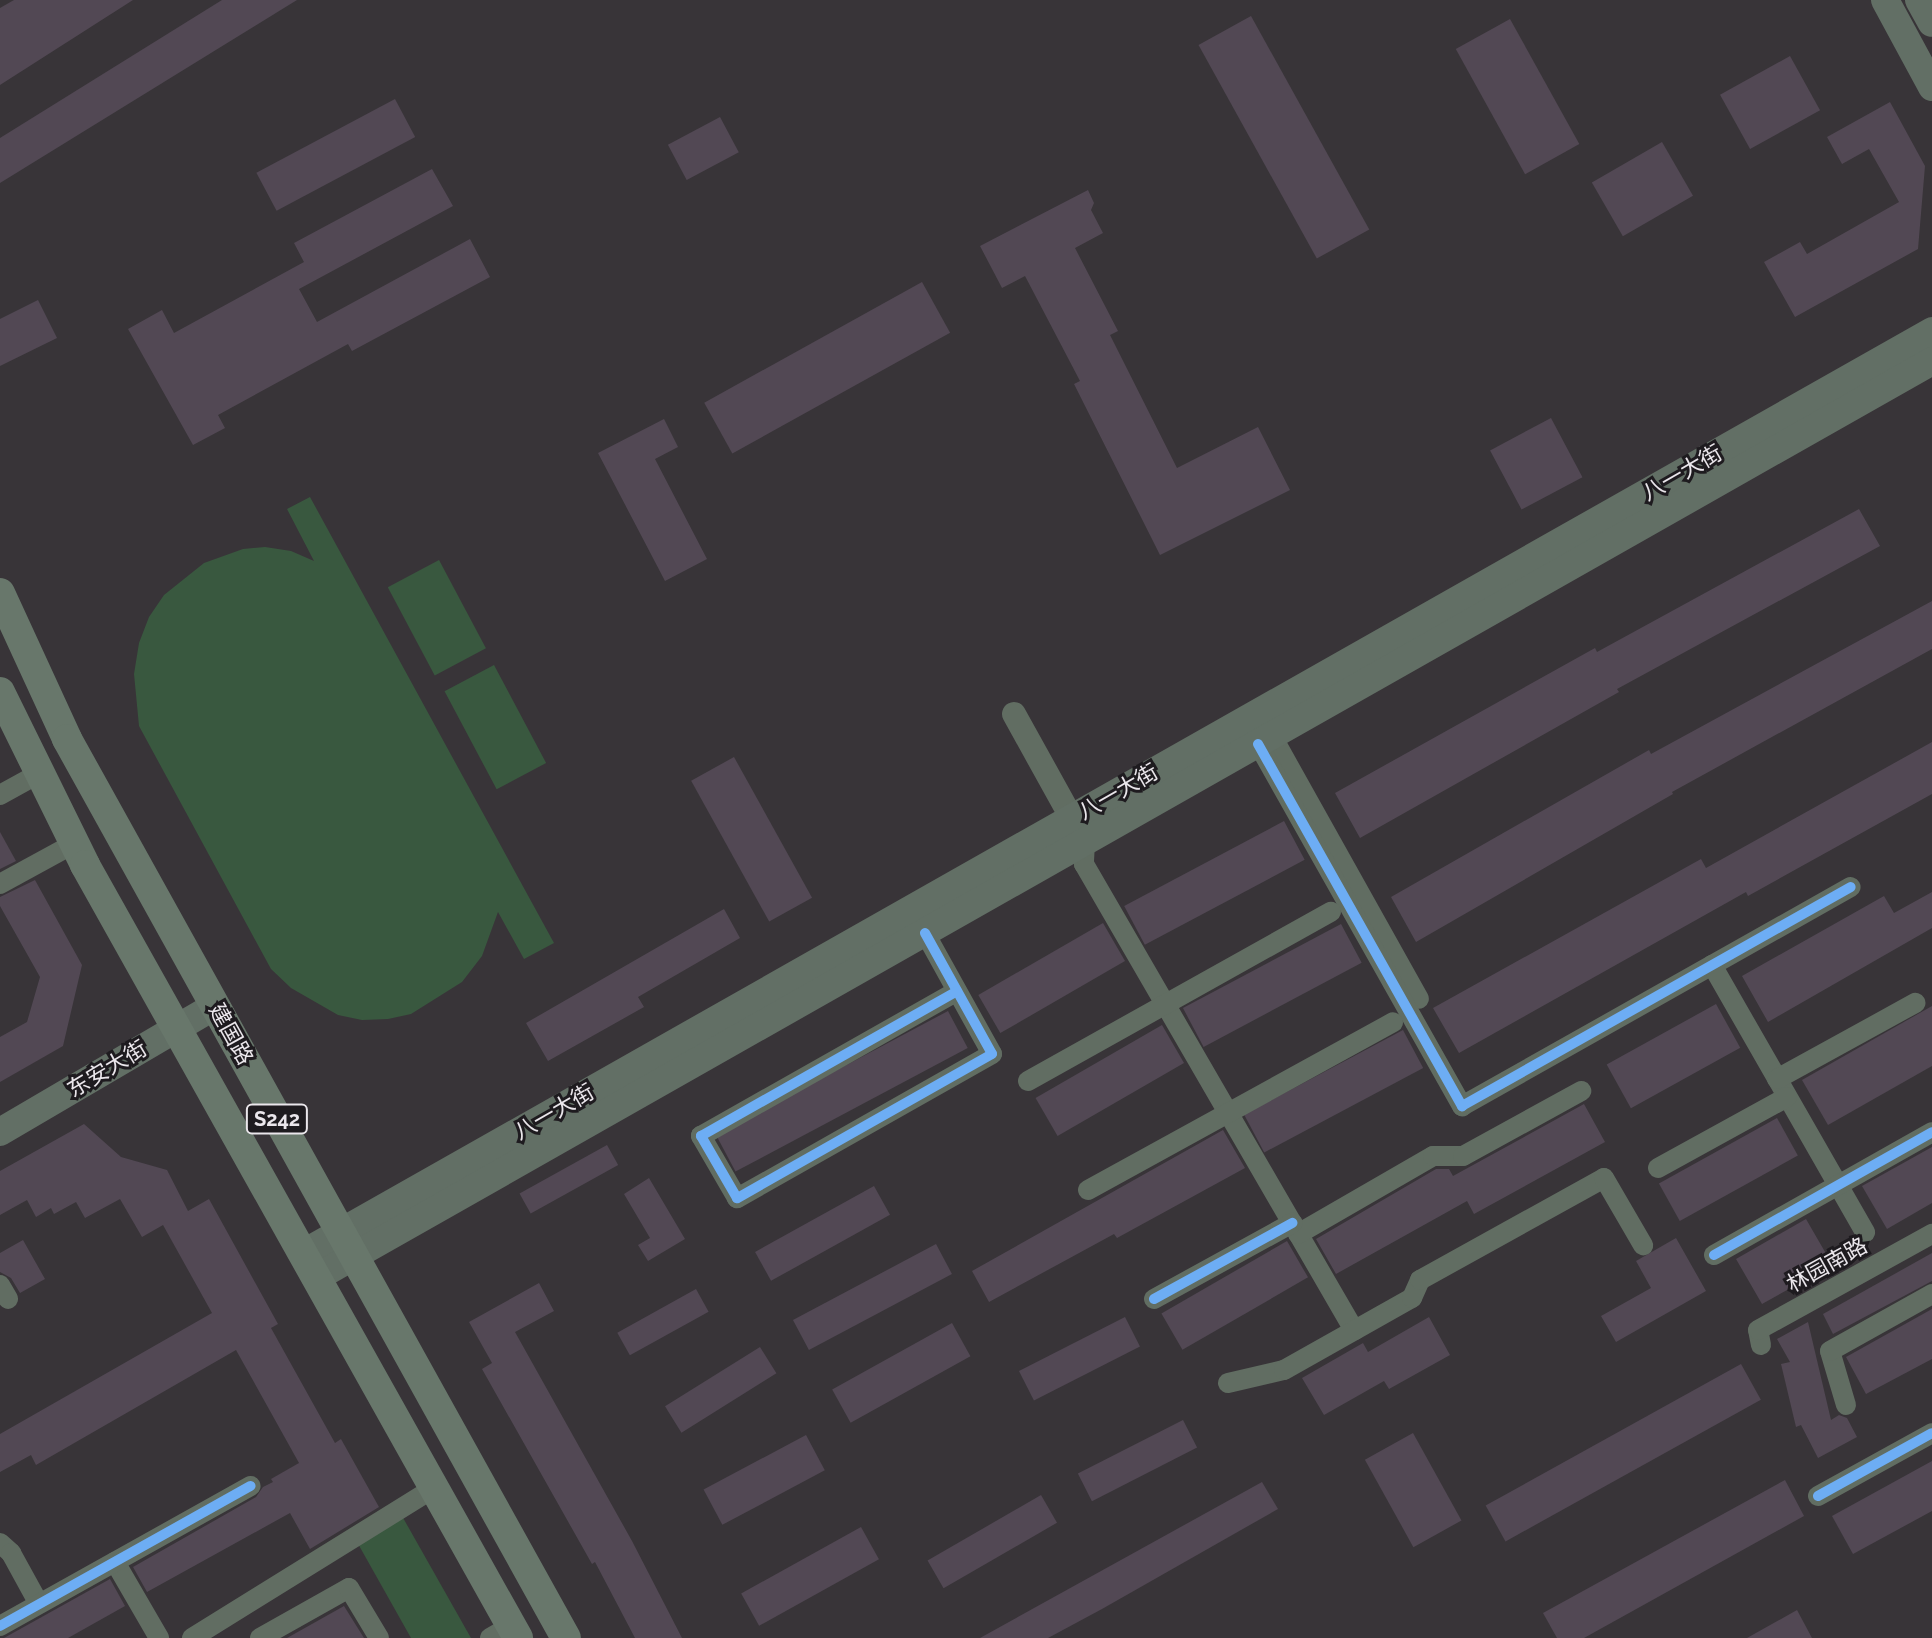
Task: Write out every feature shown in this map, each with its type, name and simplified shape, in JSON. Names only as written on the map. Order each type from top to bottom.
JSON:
[{"type":"main road","points":[[1885,0],[1932,87]]},
{"type":"main road","points":[[1919,0],[1932,23]]},
{"type":"main road","name":"八一大街","points":[[310,1265],[1078,830],[1932,331]]},
{"type":"main road","name":"八一大街","points":[[346,1245],[925,933],[1078,830],[1265,740],[1932,361]]},
{"type":"main road","name":"建国路","points":[[4,612],[67,739],[566,1638]]},
{"type":"main road","name":"建国路","points":[[0,692],[75,843],[434,1488],[506,1634]]},
{"type":"main road","name":"东安大街","points":[[0,1132],[215,1006]]},
{"type":"street","points":[[1014,714],[1078,830],[1084,864],[1354,1330]]},
{"type":"street","points":[[1265,740],[1462,1106],[1850,887]]},
{"type":"street","points":[[1265,740],[1419,999]]},
{"type":"street","points":[[0,795],[40,773]]},
{"type":"street","points":[[0,884],[75,843]]},
{"type":"street","points":[[1028,1081],[1331,912]]},
{"type":"street","points":[[925,933],[992,1054],[737,1198],[701,1136],[957,991]]},
{"type":"street","points":[[1712,965],[1865,1232]]},
{"type":"street","points":[[1658,1168],[1915,1003]]},
{"type":"street","points":[[1088,1190],[1393,1022]]},
{"type":"street","points":[[1154,1299],[1433,1156],[1463,1156],[1581,1091]]},
{"type":"street","points":[[1714,1255],[1932,1132]]},
{"type":"street","points":[[1228,1383],[1284,1370],[1412,1298],[1420,1280],[1604,1178],[1643,1245]]},
{"type":"street","name":"林园南路","points":[[1761,1345],[1758,1330],[1932,1234]]},
{"type":"street","points":[[1846,1405],[1830,1351],[1932,1294]]},
{"type":"street","points":[[1818,1496],[1932,1433]]},
{"type":"street","points":[[0,1626],[250,1486]]},
{"type":"street","points":[[192,1638],[434,1488]]},
{"type":"street","points":[[0,1543],[11,1553],[39,1604]]},
{"type":"street","points":[[115,1562],[159,1638]]},
{"type":"street","points":[[260,1638],[349,1588],[379,1638]]},
{"type":"green space","points":[[310,497],[554,943],[524,959],[498,912],[482,956],[462,982],[411,1014],[388,1019],[362,1020],[338,1015],[291,988],[271,969],[139,726],[134,674],[139,643],[149,617],[164,595],[204,563],[243,549],[265,547],[291,551],[314,561],[287,509]]},
{"type":"green space","points":[[439,560],[486,648],[435,676],[388,587]]},
{"type":"green space","points":[[494,665],[546,763],[497,789],[445,691]]},
{"type":"green space","points":[[402,1516],[471,1638],[411,1638],[357,1542]]},
{"type":"building","points":[[14,0],[133,0],[0,85],[0,8]]},
{"type":"building","points":[[222,0],[297,0],[0,183],[0,138]]},
{"type":"building","points":[[1251,16],[1369,229],[1317,258],[1199,45]]},
{"type":"building","points":[[1510,19],[1579,144],[1525,174],[1456,49]]},
{"type":"building","points":[[1790,56],[1820,110],[1750,149],[1720,95]]},
{"type":"building","points":[[395,99],[415,137],[277,211],[256,173]]},
{"type":"building","points":[[1890,102],[1925,166],[1918,249],[1795,317],[1764,262],[1800,242],[1807,254],[1899,202],[1869,149],[1842,164],[1827,137]]},
{"type":"building","points":[[720,117],[739,152],[687,180],[668,145]]},
{"type":"building","points":[[1662,142],[1693,196],[1623,236],[1592,182]]},
{"type":"building","points":[[432,169],[453,206],[299,289],[317,322],[470,239],[490,277],[352,351],[348,344],[218,415],[225,428],[193,445],[128,329],[162,310],[174,333],[304,262],[294,243]]},
{"type":"building","points":[[1088,190],[1094,203],[1091,210],[1103,233],[1075,248],[1118,331],[1110,335],[1177,468],[1258,427],[1290,490],[1160,555],[1074,384],[1080,381],[1025,276],[1002,288],[980,246]]},
{"type":"building","points":[[922,282],[950,333],[732,453],[704,403]]},
{"type":"building","points":[[38,300],[57,338],[0,366],[0,319]]},
{"type":"building","points":[[1551,418],[1582,477],[1522,510],[1490,450]]},
{"type":"building","points":[[664,419],[678,447],[655,459],[707,559],[665,581],[598,453]]},
{"type":"building","points":[[1859,509],[1880,546],[1617,689],[1619,692],[1360,838],[1335,793],[1595,648],[1597,652]]},
{"type":"building","points":[[1932,601],[1932,649],[1672,792],[1416,942],[1391,897],[1649,750],[1651,754]]},
{"type":"building","points":[[1932,742],[1932,794],[1748,896],[1746,892],[1459,1053],[1433,1008],[1701,859],[1706,868]]},
{"type":"building","points":[[734,757],[812,898],[769,922],[691,781]]},
{"type":"building","points":[[1284,821],[1305,860],[1145,945],[1124,906]]},
{"type":"building","points":[[0,832],[16,861],[0,869]]},
{"type":"building","points":[[35,880],[82,965],[63,1046],[0,1082],[0,1037],[27,1022],[40,977],[0,906],[0,897]]},
{"type":"building","points":[[1932,892],[1932,928],[1768,1022],[1742,976],[1884,896],[1894,913]]},
{"type":"building","points":[[724,909],[740,938],[638,997],[644,1007],[548,1061],[526,1023]]},
{"type":"building","points":[[1103,923],[1125,961],[1000,1033],[978,995]]},
{"type":"building","points":[[1341,924],[1362,963],[1204,1047],[1183,1008]]},
{"type":"building","points":[[1716,1004],[1740,1048],[1631,1108],[1607,1065]]},
{"type":"building","points":[[1932,1006],[1932,1066],[1828,1125],[1802,1080]]},
{"type":"building","points":[[948,1011],[968,1048],[736,1172],[716,1134]]},
{"type":"building","points":[[1162,1025],[1184,1063],[1058,1136],[1036,1098]]},
{"type":"building","points":[[1403,1030],[1423,1068],[1264,1152],[1244,1115]]},
{"type":"building","points":[[1584,1104],[1605,1142],[1474,1214],[1467,1201],[1336,1274],[1316,1239],[1436,1169],[1449,1169],[1453,1176]]},
{"type":"building","points":[[1777,1118],[1798,1156],[1680,1221],[1659,1183]]},
{"type":"building","points":[[84,1124],[121,1157],[167,1170],[188,1211],[209,1199],[278,1324],[271,1328],[335,1443],[341,1439],[379,1507],[310,1549],[290,1513],[147,1592],[133,1567],[256,1497],[263,1487],[273,1482],[271,1479],[299,1463],[236,1350],[36,1465],[31,1455],[0,1472],[0,1434],[212,1313],[163,1225],[142,1237],[120,1199],[85,1218],[76,1202],[54,1214],[51,1208],[36,1217],[27,1200],[0,1215],[0,1171]]},
{"type":"building","points":[[1223,1130],[1245,1168],[1117,1238],[1114,1234],[989,1302],[972,1271]]},
{"type":"building","points":[[607,1145],[618,1165],[531,1214],[520,1193]]},
{"type":"building","points":[[1932,1147],[1932,1203],[1887,1229],[1862,1186]]},
{"type":"building","points":[[649,1178],[685,1239],[648,1261],[638,1245],[650,1238],[624,1194]]},
{"type":"building","points":[[874,1186],[890,1215],[771,1281],[755,1252]]},
{"type":"building","points":[[1806,1219],[1832,1264],[1804,1280],[1798,1268],[1795,1269],[1798,1284],[1762,1304],[1736,1259]]},
{"type":"building","points":[[1676,1238],[1706,1291],[1616,1342],[1601,1316],[1651,1288],[1636,1261]]},
{"type":"building","points":[[23,1240],[45,1279],[20,1293],[11,1278],[0,1272],[0,1253]]},
{"type":"building","points":[[1287,1241],[1308,1277],[1182,1350],[1161,1314]]},
{"type":"building","points":[[936,1244],[952,1274],[809,1350],[793,1320]]},
{"type":"building","points":[[1932,1253],[1932,1281],[1833,1334],[1823,1314]]},
{"type":"building","points":[[539,1283],[554,1311],[515,1332],[632,1541],[682,1638],[635,1638],[595,1562],[592,1564],[482,1369],[492,1363],[469,1322]]},
{"type":"building","points":[[696,1289],[709,1312],[630,1355],[617,1333]]},
{"type":"building","points":[[1932,1309],[1932,1359],[1866,1394],[1846,1357]]},
{"type":"building","points":[[1125,1317],[1140,1346],[1034,1400],[1019,1371]]},
{"type":"building","points":[[1429,1317],[1450,1355],[1389,1389],[1384,1381],[1324,1415],[1302,1378],[1363,1343],[1368,1352]]},
{"type":"building","points":[[1808,1322],[1831,1420],[1839,1415],[1847,1418],[1857,1437],[1818,1458],[1801,1425],[1796,1427],[1781,1364],[1790,1362],[1777,1339]]},
{"type":"building","points":[[952,1323],[970,1356],[851,1423],[832,1389]]},
{"type":"building","points":[[760,1347],[776,1373],[681,1433],[665,1406]]},
{"type":"building","points":[[1741,1364],[1761,1400],[1505,1541],[1486,1506]]},
{"type":"building","points":[[1183,1420],[1197,1448],[1092,1501],[1078,1474]]},
{"type":"building","points":[[1413,1433],[1461,1520],[1413,1547],[1365,1460]]},
{"type":"building","points":[[806,1435],[825,1470],[722,1525],[704,1489]]},
{"type":"building","points":[[1932,1461],[1932,1511],[1853,1554],[1832,1516]]},
{"type":"building","points":[[1785,1480],[1804,1516],[1584,1638],[1557,1638],[1543,1613]]},
{"type":"building","points":[[1262,1482],[1278,1509],[1102,1609],[1048,1638],[980,1638]]},
{"type":"building","points":[[1041,1495],[1057,1523],[944,1588],[928,1560]]},
{"type":"building","points":[[861,1527],[879,1559],[759,1626],[741,1593]]},
{"type":"building","points":[[110,1579],[125,1606],[68,1638],[4,1638]]},
{"type":"building","points":[[344,1606],[364,1638],[287,1638]]},
{"type":"building","points":[[1797,1610],[1812,1638],[1747,1638]]},
{"type":"cycle path","points":[[1258,744],[1462,1106],[1850,887]]},
{"type":"cycle path","points":[[925,933],[992,1054],[737,1198],[701,1136],[957,991]]},
{"type":"cycle path","points":[[1714,1255],[1932,1132]]},
{"type":"cycle path","points":[[1154,1299],[1292,1223]]},
{"type":"cycle path","points":[[1818,1496],[1932,1433]]},
{"type":"cycle path","points":[[0,1626],[250,1486]]}]
